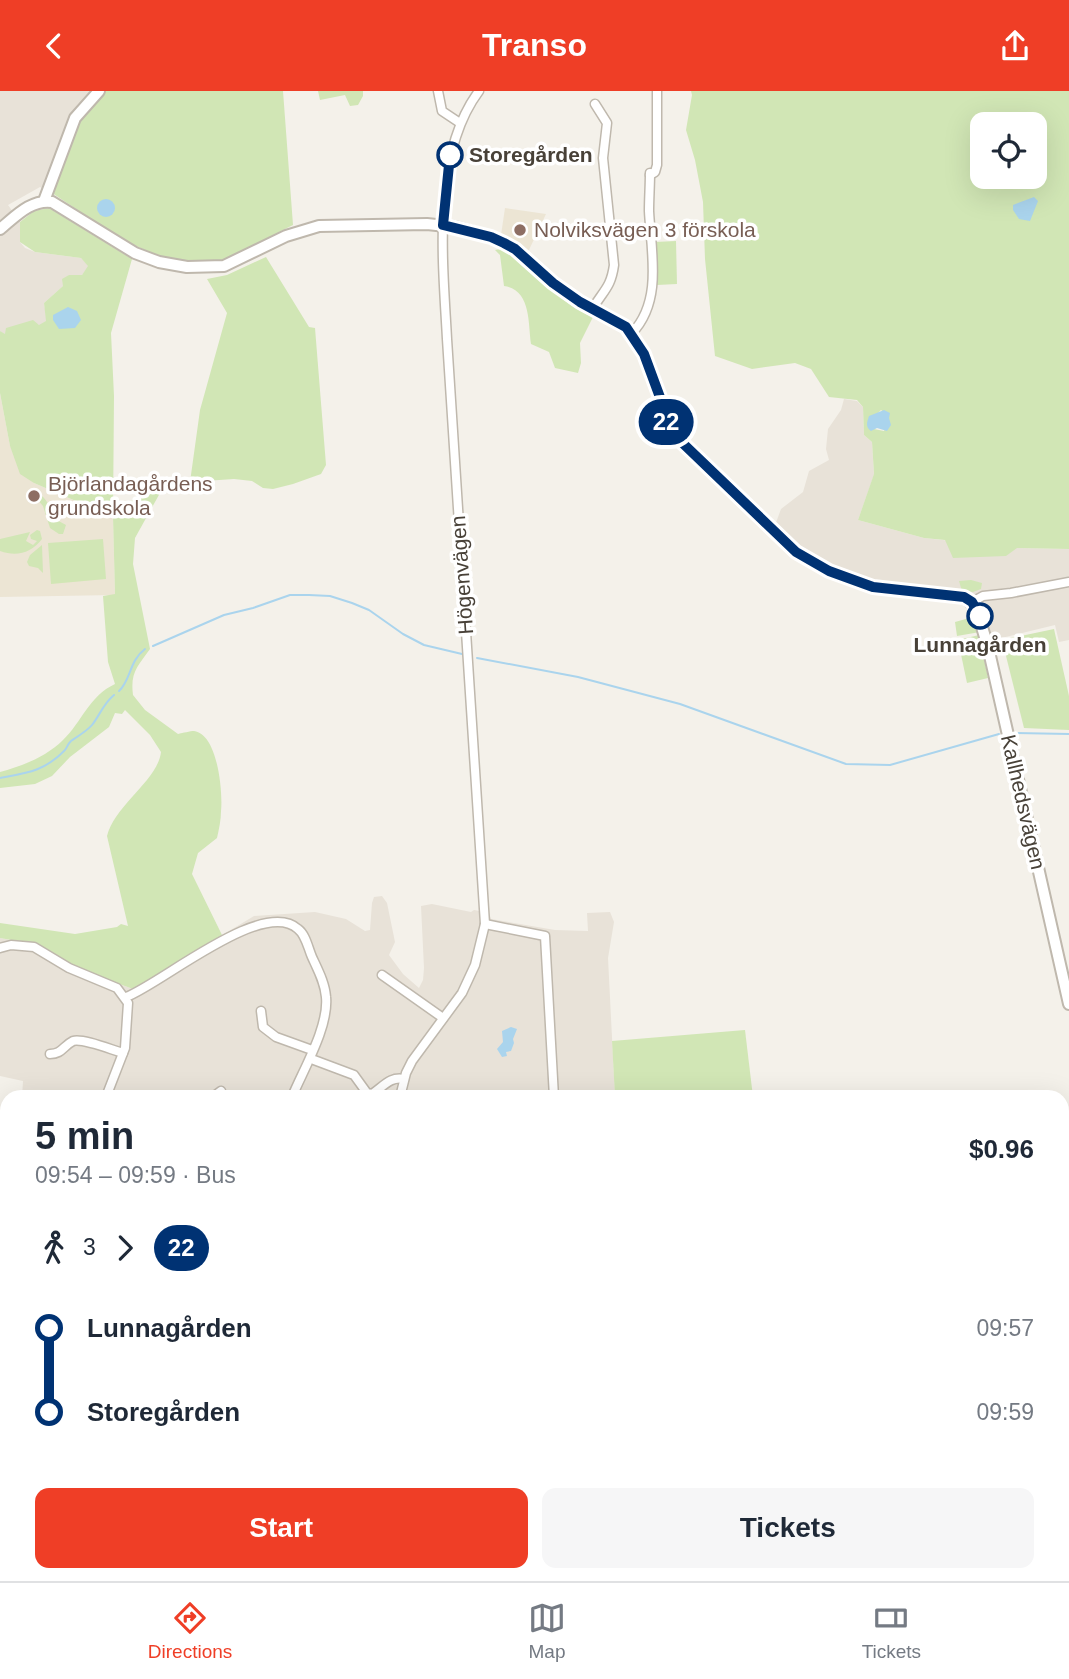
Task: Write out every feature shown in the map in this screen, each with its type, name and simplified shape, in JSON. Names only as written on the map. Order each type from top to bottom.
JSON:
[{"type":"street","points":[[44,201],[75,118],[99,91]]},
{"type":"street","points":[[438,91],[443,111],[460,123]]},
{"type":"street","name":"Högenvägen","points":[[403,1090],[404,1079],[422,1045],[462,993],[480,948],[485,924],[447,339],[443,225],[450,155],[460,123],[479,91]]},
{"type":"street","points":[[632,333],[637,328],[654,283],[649,208],[650,174],[655,171],[657,165],[657,91]]},
{"type":"street","points":[[593,308],[608,290],[614,265],[603,158],[607,123],[595,104]]},
{"type":"street","points":[[0,229],[32,205],[44,201],[59,205],[135,253],[187,267],[225,266],[286,236],[319,226],[396,223],[443,225],[491,237],[515,249],[564,291],[615,319],[632,333],[652,375],[670,431],[796,552],[829,571],[865,585],[954,595],[972,602],[983,596],[1069,582]]},
{"type":"street","name":"Kallhedsvägen","points":[[972,602],[983,625],[1069,1004]]},
{"type":"street","points":[[126,997],[237,932],[268,924],[290,924],[297,927],[325,989],[325,1011],[295,1090]]},
{"type":"street","points":[[485,924],[545,936],[554,1090]]},
{"type":"street","points":[[0,948],[18,944],[34,947],[69,968],[117,988],[126,997],[128,1003],[123,1053],[109,1090]]},
{"type":"street","points":[[382,975],[443,1019]]},
{"type":"street","points":[[261,1011],[263,1027],[270,1033],[312,1050]]},
{"type":"street","points":[[50,1054],[58,1054],[73,1042],[81,1040],[123,1053]]},
{"type":"street","points":[[314,1060],[354,1075],[365,1090]]},
{"type":"street","points":[[377,1090],[395,1078],[404,1079]]},
{"type":"shaded area","points":[[0,91],[102,91],[52,193],[40,187],[8,205],[20,222],[20,242],[25,248],[35,252],[81,258],[89,266],[82,275],[69,275],[63,286],[44,303],[47,321],[39,326],[5,335],[0,331]]},
{"type":"shaded area","name":"Nolviksvägen 3 förskola","points":[[505,208],[546,214],[528,252],[501,235]]},
{"type":"shaded area","name":"Björlandagårdens grundskola","points":[[0,393],[10,446],[34,483],[113,517],[115,595],[0,597]]},
{"type":"shaded area","points":[[844,399],[857,401],[863,407],[864,435],[872,442],[874,475],[858,520],[924,538],[1017,548],[1069,549],[1069,640],[1059,642],[1055,625],[989,641],[983,602],[972,594],[875,585],[810,557],[774,528],[781,509],[803,492],[809,471],[829,460],[826,449],[828,429],[841,410]]},
{"type":"shaded area","points":[[382,896],[387,903],[395,942],[389,955],[403,974],[419,988],[424,968],[421,906],[432,904],[471,912],[474,910],[489,913],[491,919],[555,930],[588,931],[587,913],[610,912],[614,922],[608,958],[615,1090],[22,1090],[23,1081],[0,1076],[0,938],[34,944],[76,968],[133,989],[254,916],[315,912],[346,919],[365,931],[370,930],[374,897]]},
{"type":"green space","points":[[102,91],[283,91],[293,225],[226,259],[203,263],[180,261],[134,245],[52,193],[82,111]]},
{"type":"green space","points":[[318,91],[363,91],[363,96],[358,105],[350,106],[345,95],[320,100]]},
{"type":"green space","points":[[691,91],[1069,91],[1069,549],[1017,548],[1006,556],[953,558],[945,540],[924,538],[858,520],[874,474],[872,442],[864,435],[863,407],[857,400],[829,397],[811,369],[795,363],[752,369],[715,356],[705,259],[703,202],[686,130]],"holes":[[[881,410],[889,417],[884,431],[874,429],[868,423]]]},
{"type":"green space","points":[[49,208],[132,259],[111,333],[114,396],[113,516],[149,487],[160,493],[135,538],[133,564],[150,649],[134,675],[133,695],[145,710],[178,734],[194,731],[202,735],[214,753],[220,779],[221,814],[217,838],[198,853],[192,874],[222,935],[133,989],[76,968],[34,944],[0,938],[0,923],[75,934],[121,924],[128,926],[107,836],[118,814],[152,773],[161,752],[150,735],[125,710],[122,714],[115,713],[109,727],[70,757],[52,776],[35,784],[0,788],[0,772],[33,760],[56,746],[70,733],[92,702],[115,684],[108,662],[103,596],[115,594],[113,517],[34,483],[20,474],[10,446],[0,393],[0,331],[5,334],[6,328],[33,320],[39,325],[46,321],[44,303],[63,286],[62,279],[69,275],[82,275],[88,266],[81,258],[35,252],[20,242],[20,222],[34,211]]},
{"type":"green space","points":[[676,241],[677,284],[657,285],[655,242]]},
{"type":"green space","points":[[500,249],[524,265],[567,302],[593,317],[580,343],[581,363],[578,373],[555,368],[549,352],[531,344],[524,300],[513,289],[504,286],[500,255],[495,250]]},
{"type":"green space","points":[[266,257],[309,327],[315,328],[326,465],[321,474],[273,489],[263,488],[252,481],[234,479],[190,482],[200,410],[227,313],[207,279],[227,275]]},
{"type":"green space","points":[[29,490],[41,495],[55,519],[66,525],[63,534],[50,528],[43,506]]},
{"type":"green space","points":[[40,531],[42,539],[28,551],[12,554],[0,551],[0,539],[30,532],[26,541],[33,545],[37,541],[31,539],[30,535]]},
{"type":"green space","points":[[103,539],[106,579],[51,584],[48,543]]},
{"type":"green space","points":[[42,545],[43,573],[38,568],[29,566],[27,562],[30,555]]},
{"type":"green space","points":[[959,581],[982,583],[981,589],[973,592],[962,591]]},
{"type":"green space","points":[[973,617],[980,632],[957,636],[955,622]]},
{"type":"green space","points":[[1054,629],[1069,696],[1069,730],[1024,728],[1002,640]]},
{"type":"green space","points":[[979,635],[988,678],[967,683],[958,640]]},
{"type":"green space","points":[[745,1030],[752,1090],[615,1090],[612,1041]]},
{"type":"water","points":[[1034,197],[1038,201],[1030,221],[1019,219],[1013,205]]},
{"type":"water","points":[[102,199],[110,199],[115,208],[113,215],[102,217],[97,212],[97,204]]},
{"type":"water","points":[[68,307],[77,311],[81,320],[75,328],[59,329],[53,315]]},
{"type":"water","points":[[884,410],[890,413],[891,425],[887,431],[877,428],[871,431],[867,426],[869,416]]},
{"type":"water","points":[[511,1027],[517,1029],[514,1043],[511,1051],[506,1052],[507,1056],[502,1057],[497,1049],[503,1042],[502,1031]]},
{"type":"waterway","points":[[153,646],[224,615],[290,595],[309,595],[330,596],[352,603],[369,610],[424,645],[462,654]]},
{"type":"waterway","points":[[119,691],[136,659],[145,649]]},
{"type":"waterway","points":[[477,658],[578,677],[680,704],[846,764],[890,765],[999,734]]},
{"type":"waterway","points":[[0,778],[50,763],[71,741],[90,727],[114,695]]},
{"type":"waterway","points":[[1013,733],[1069,734]]},
{"type":"bus line","name":"22","points":[[450,155],[443,225],[491,237],[515,249],[553,283],[580,302],[626,327],[644,354],[661,400],[667,427],[778,537],[811,562],[846,578],[884,589],[964,597],[972,602],[980,616]]},
{"type":"place","name":"Storegården","points":[[450,155]]},
{"type":"place","name":"Nolviksvägen 3 förskola","points":[[520,230]]},
{"type":"place","name":"Björlandagårdens grundskola","points":[[34,496]]},
{"type":"place","name":"Lunnagården","points":[[980,616]]}]
